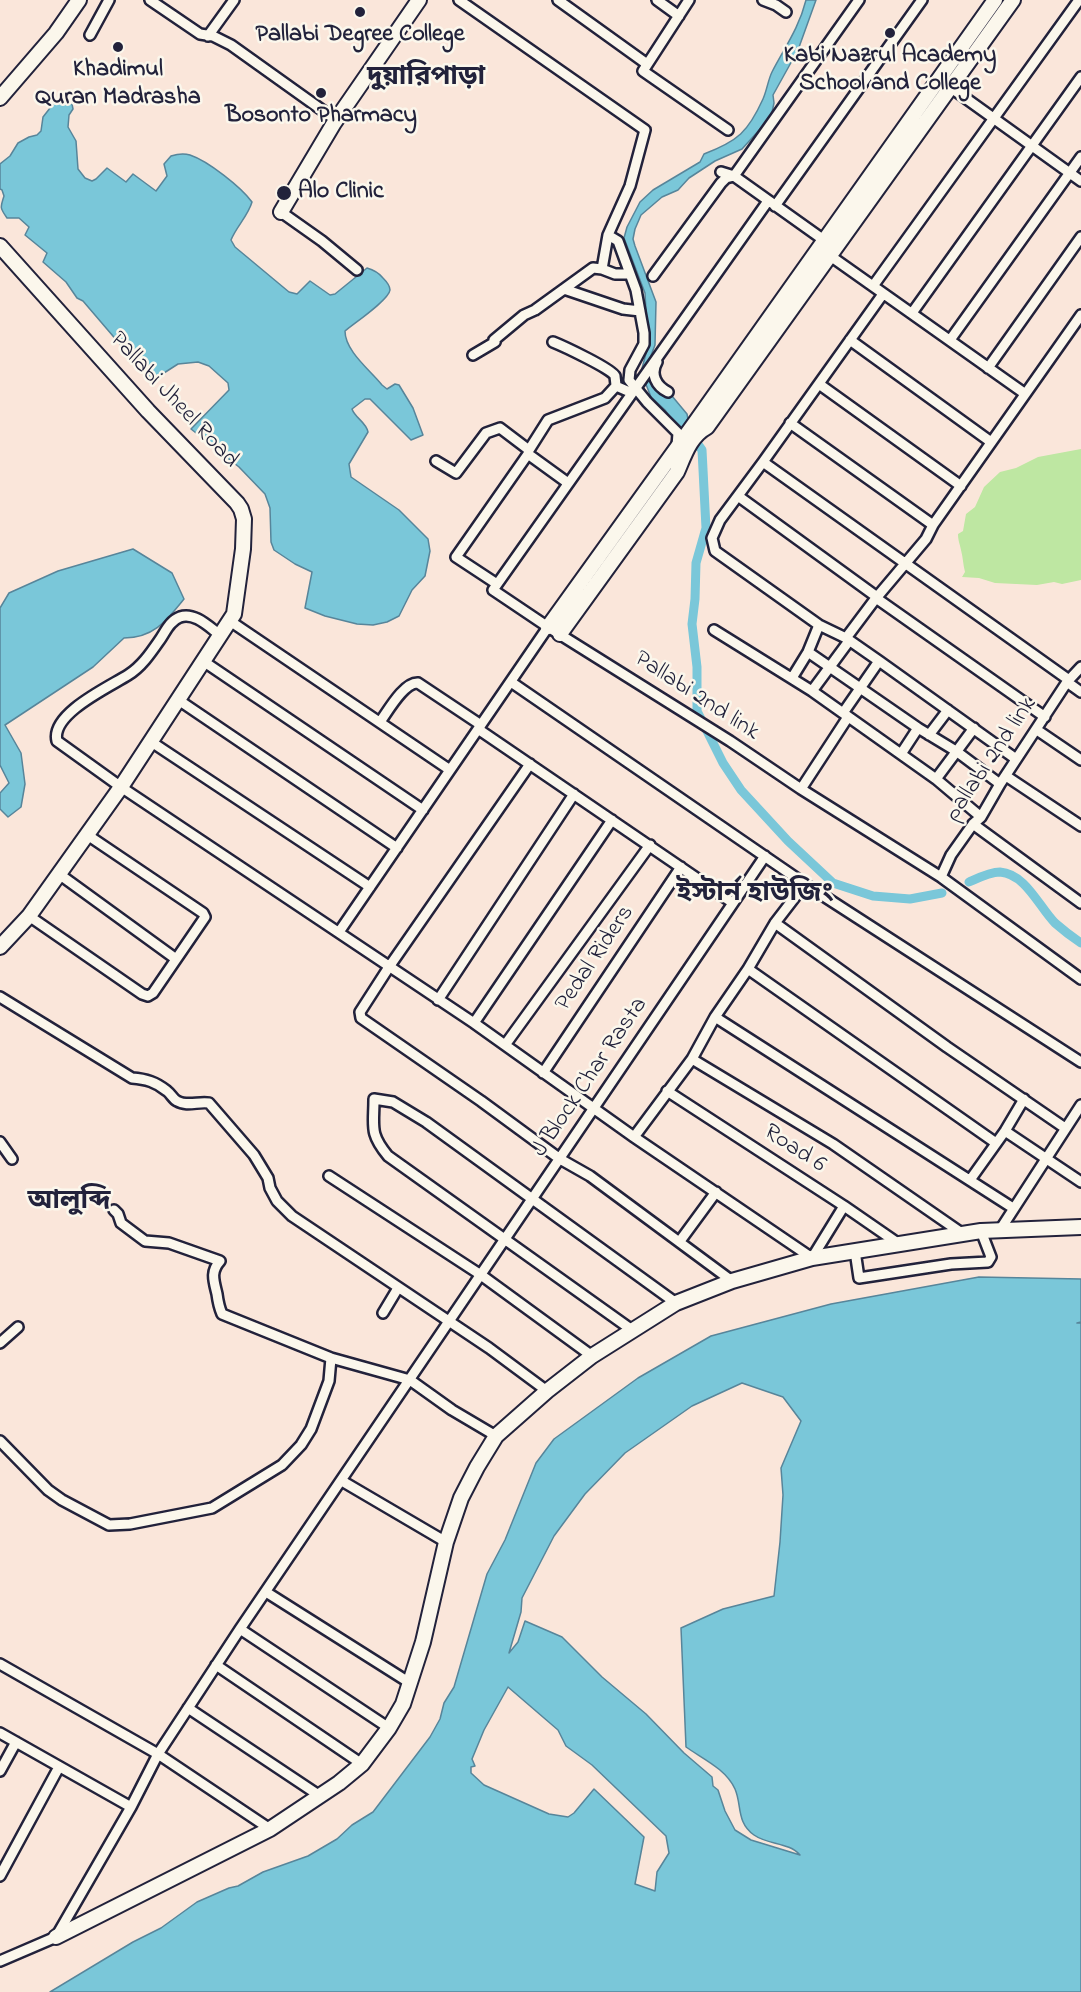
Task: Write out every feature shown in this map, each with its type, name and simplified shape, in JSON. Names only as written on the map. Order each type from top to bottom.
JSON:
[{"type":"street","points":[[90,35],[109,0]]},
{"type":"street","points":[[150,0],[200,34],[216,37],[231,45],[336,120]]},
{"type":"street","points":[[357,270],[322,241],[281,212],[336,120],[419,0]]},
{"type":"street","points":[[459,0],[645,130],[630,186],[608,235],[602,269]]},
{"type":"street","points":[[558,0],[647,64]]},
{"type":"street","points":[[657,0],[680,16]]},
{"type":"street","points":[[689,0],[643,71],[728,130]]},
{"type":"street","points":[[763,0],[776,4],[786,12]]},
{"type":"street","points":[[653,276],[721,183],[726,178],[734,176],[859,0]]},
{"type":"street","points":[[553,342],[613,373],[616,386],[605,398],[548,420],[456,557],[497,584],[661,349],[922,0]]},
{"type":"street","points":[[829,248],[995,0]]},
{"type":"street","points":[[339,932],[511,682],[554,631],[681,448],[699,427],[1013,0]]},
{"type":"street","points":[[873,286],[1079,0]]},
{"type":"street","points":[[208,36],[232,1]]},
{"type":"street","points":[[0,98],[56,33],[74,2]]},
{"type":"street","points":[[912,313],[1081,77]]},
{"type":"street","points":[[950,87],[1081,181]]},
{"type":"street","points":[[950,340],[1081,157]]},
{"type":"street","points":[[720,172],[734,176],[772,203],[883,294],[1024,393]]},
{"type":"street","points":[[608,235],[618,241],[636,290],[645,344],[630,370],[629,380],[634,390],[678,434],[681,448]]},
{"type":"street","points":[[988,368],[1081,237]]},
{"type":"street","name":"Pallabi Jheel Road","points":[[0,246],[148,411],[241,509],[244,519],[243,549],[232,617]]},
{"type":"street","points":[[473,355],[495,342],[494,340],[524,315],[535,310],[593,268],[615,274],[629,274]]},
{"type":"street","points":[[564,289],[623,309],[640,311]]},
{"type":"street","points":[[883,294],[720,519],[712,538],[715,551],[819,625],[848,639],[1017,759]]},
{"type":"street","points":[[812,691],[831,667],[877,598],[926,539],[933,525],[1024,393],[1081,315]]},
{"type":"street","points":[[850,340],[991,442]]},
{"type":"street","points":[[645,344],[661,349]]},
{"type":"street","points":[[661,349],[661,354],[653,368],[654,377],[668,392]]},
{"type":"street","points":[[819,384],[961,486]]},
{"type":"street","points":[[616,386],[634,390]]},
{"type":"street","points":[[790,423],[933,525]]},
{"type":"street","points":[[436,461],[456,473],[486,433],[500,428],[568,483]]},
{"type":"street","points":[[763,462],[1081,692]]},
{"type":"street","points":[[738,496],[1045,717]]},
{"type":"street","name":"Pallabi 2nd link","points":[[497,584],[493,590],[941,877],[1081,979]]},
{"type":"street","points":[[220,635],[194,617],[177,618],[135,670],[79,703],[59,727],[55,735],[57,741],[121,787],[474,1023],[634,1137],[812,1258]]},
{"type":"street","points":[[0,947],[29,916],[121,787],[232,617],[450,770]]},
{"type":"street","points":[[792,678],[808,652],[819,625]]},
{"type":"street","points":[[714,630],[812,691],[936,779],[981,817]]},
{"type":"street","points":[[808,652],[918,728],[1081,826]]},
{"type":"street","points":[[203,661],[423,810]]},
{"type":"street","points":[[801,789],[860,687],[879,661]]},
{"type":"street","name":"pallabi 2nd link","points":[[941,877],[951,855],[973,824],[981,817],[1068,681],[1081,667]]},
{"type":"street","points":[[380,722],[406,686],[412,682],[418,682],[530,764],[733,903]]},
{"type":"street","points":[[511,682],[805,884],[1081,1062]]},
{"type":"street","points":[[177,699],[397,848]]},
{"type":"street","points":[[930,735],[948,710]]},
{"type":"street","points":[[901,754],[918,728]]},
{"type":"street","points":[[936,779],[974,728]]},
{"type":"street","points":[[1037,730],[1081,760]]},
{"type":"street","points":[[150,741],[370,887]]},
{"type":"street","points":[[530,764],[388,967],[360,1012],[361,1018],[560,1159],[590,1176],[732,1281]]},
{"type":"street","points":[[438,1000],[574,794]]},
{"type":"street","points":[[474,1023],[612,820]]},
{"type":"street","points":[[973,824],[1081,903]]},
{"type":"street","points":[[29,916],[148,996],[153,993],[204,920],[203,914],[86,834]]},
{"type":"street","points":[[505,1045],[650,845]]},
{"type":"street","name":"J Block Char Rasta","points":[[56,1937],[132,1807],[158,1754],[216,1665],[765,856]]},
{"type":"street","name":"Pedal Riders","points":[[543,1073],[681,867]]},
{"type":"street","points":[[58,874],[176,960]]},
{"type":"street","points":[[634,1137],[692,1059],[715,1017],[748,969],[775,923],[805,884]]},
{"type":"street","points":[[775,923],[947,1047],[1065,1128]]},
{"type":"street","points":[[748,969],[996,1143]]},
{"type":"street","points":[[0,997],[132,1078],[149,1080],[160,1086],[176,1101],[185,1104],[201,1101],[210,1103],[254,1155],[268,1178],[277,1201],[292,1216],[489,1348],[547,1391]]},
{"type":"street","points":[[715,1017],[1013,1208]]},
{"type":"street","points":[[692,1059],[833,1144],[963,1234]]},
{"type":"street","name":"Road 6","points":[[667,1091],[899,1244]]},
{"type":"street","points":[[632,1330],[388,1156],[381,1148],[373,1131],[374,1099],[393,1102],[408,1111],[533,1198],[676,1303]]},
{"type":"street","points":[[970,1180],[1005,1131],[1024,1099]]},
{"type":"street","points":[[1000,1230],[1081,1105]]},
{"type":"street","points":[[1072,1120],[1081,1126]]},
{"type":"street","points":[[1005,1131],[1081,1182]]},
{"type":"street","points":[[0,1142],[12,1159]]},
{"type":"street","points":[[328,1176],[481,1275],[592,1356]]},
{"type":"street","points":[[680,1241],[716,1192]]},
{"type":"street","points":[[812,1258],[844,1206]]},
{"type":"street","points":[[114,1210],[122,1223],[146,1241],[170,1243],[220,1261],[214,1268],[213,1282],[217,1303],[222,1314],[331,1358],[410,1380],[452,1410],[496,1436]]},
{"type":"street","points":[[0,1961],[56,1937],[270,1829],[339,1783],[362,1764],[389,1728],[403,1704],[423,1642],[446,1542],[461,1498],[496,1436],[547,1391],[592,1356],[676,1303],[732,1281],[812,1258],[981,1231],[1081,1227]]},
{"type":"street","points":[[855,1251],[859,1278],[951,1263],[988,1262],[991,1257],[981,1231]]},
{"type":"street","points":[[382,1313],[398,1288]]},
{"type":"street","points":[[0,1343],[18,1327]]},
{"type":"street","points":[[0,1441],[48,1490],[110,1526],[212,1508],[282,1465],[301,1444],[311,1429],[329,1381],[331,1358]]},
{"type":"street","points":[[342,1480],[446,1542]]},
{"type":"street","points":[[266,1592],[410,1683]]},
{"type":"street","points":[[240,1629],[389,1728]]},
{"type":"street","points":[[0,1664],[158,1754],[270,1829]]},
{"type":"street","points":[[216,1665],[362,1764]]},
{"type":"street","points":[[188,1708],[320,1796]]},
{"type":"street","points":[[0,1733],[132,1807]]},
{"type":"street","points":[[0,1771],[16,1742]]},
{"type":"street","points":[[0,1876],[59,1767]]},
{"type":"green space","points":[[1081,449],[1081,580],[1062,584],[1054,582],[1037,585],[995,583],[979,578],[962,577],[965,572],[958,534],[963,531],[966,514],[975,507],[984,487],[1000,472],[1016,468],[1038,457]]},
{"type":"water","points":[[806,0],[816,0],[798,50],[773,95],[771,117],[742,149],[715,161],[689,178],[678,190],[662,197],[641,215],[635,229],[633,239],[635,246],[656,302],[655,345],[647,366],[687,414],[688,419],[678,429],[665,410],[651,397],[641,372],[648,346],[645,293],[624,238],[627,227],[640,202],[653,190],[700,162],[704,154],[734,140],[747,127],[763,99],[771,75],[796,28]]},
{"type":"water","points":[[53,98],[72,104],[73,109],[69,115],[68,127],[76,141],[78,169],[85,178],[92,181],[107,168],[126,182],[133,174],[156,191],[167,176],[164,164],[171,156],[183,154],[206,163],[232,182],[252,202],[231,240],[235,247],[289,292],[297,294],[310,281],[330,295],[335,294],[367,268],[378,273],[388,284],[390,290],[384,300],[345,331],[346,338],[359,360],[382,385],[387,389],[395,384],[399,385],[413,408],[423,435],[411,440],[370,399],[365,399],[352,409],[368,432],[349,464],[351,477],[399,510],[428,539],[430,551],[425,576],[412,590],[399,616],[373,625],[357,624],[305,608],[312,572],[274,550],[271,542],[270,508],[265,494],[239,467],[191,429],[229,390],[228,383],[209,366],[198,362],[178,364],[153,380],[83,301],[77,298],[66,282],[43,262],[47,253],[25,235],[29,227],[19,218],[7,218],[1,208],[4,196],[0,189],[0,164],[10,156],[18,143],[41,131],[43,117],[54,103]]},
{"type":"water","points":[[133,549],[172,573],[184,599],[172,614],[152,631],[144,635],[124,638],[93,667],[5,725],[21,753],[25,784],[21,807],[8,817],[0,809],[0,793],[9,783],[0,765],[0,608],[9,593],[58,571]]},
{"type":"water","points":[[979,1277],[1081,1279],[1081,1322],[1077,1323],[1081,1323],[1081,1992],[50,1992],[133,1942],[161,1928],[197,1902],[238,1886],[263,1872],[308,1856],[337,1839],[352,1825],[373,1812],[430,1737],[440,1719],[444,1703],[454,1687],[487,1574],[505,1540],[536,1463],[554,1439],[638,1378],[711,1336],[831,1304]],"holes":[[[742,1383],[783,1397],[801,1421],[781,1468],[783,1495],[774,1596],[723,1609],[681,1628],[686,1747],[714,1765],[731,1782],[737,1795],[744,1825],[748,1830],[760,1838],[790,1848],[800,1855],[751,1840],[735,1830],[718,1790],[713,1786],[712,1777],[684,1753],[646,1714],[602,1677],[562,1637],[525,1621],[518,1642],[509,1653],[521,1612],[522,1598],[554,1536],[585,1494],[625,1453],[692,1406]],[[508,1687],[558,1730],[566,1746],[592,1765],[666,1836],[669,1853],[657,1872],[655,1891],[635,1884],[644,1837],[594,1789],[568,1817],[549,1814],[484,1785],[471,1773],[471,1767],[475,1766],[472,1759],[484,1730]]]},
{"type":"waterway","points":[[676,414],[702,450],[706,528],[696,563],[692,624],[697,667],[697,711],[723,763],[741,790],[788,841],[833,883],[873,896],[910,899],[942,893]]},
{"type":"waterway","points":[[969,882],[992,873],[1009,874],[1025,885],[1055,923],[1081,943]]},
{"type":"place","name":"Pallabi Degree College","points":[[360,12]]},
{"type":"place","name":"Kabi Nazrul Academy School and College","points":[[890,33]]},
{"type":"place","name":"Khadimul Quran Madrasha","points":[[118,47]]},
{"type":"place","name":"Bosonto Pharmacy","points":[[321,93]]},
{"type":"place","name":"Alo Clinic","points":[[284,193]]},
{"type":"district","name":"দুয়ারিপাড়া","points":[[426,80]]},
{"type":"district","name":"ইস্টার্ন হাউজিং","points":[[755,896]]},
{"type":"district","name":"আলুব্দি","points":[[69,1204]]}]
